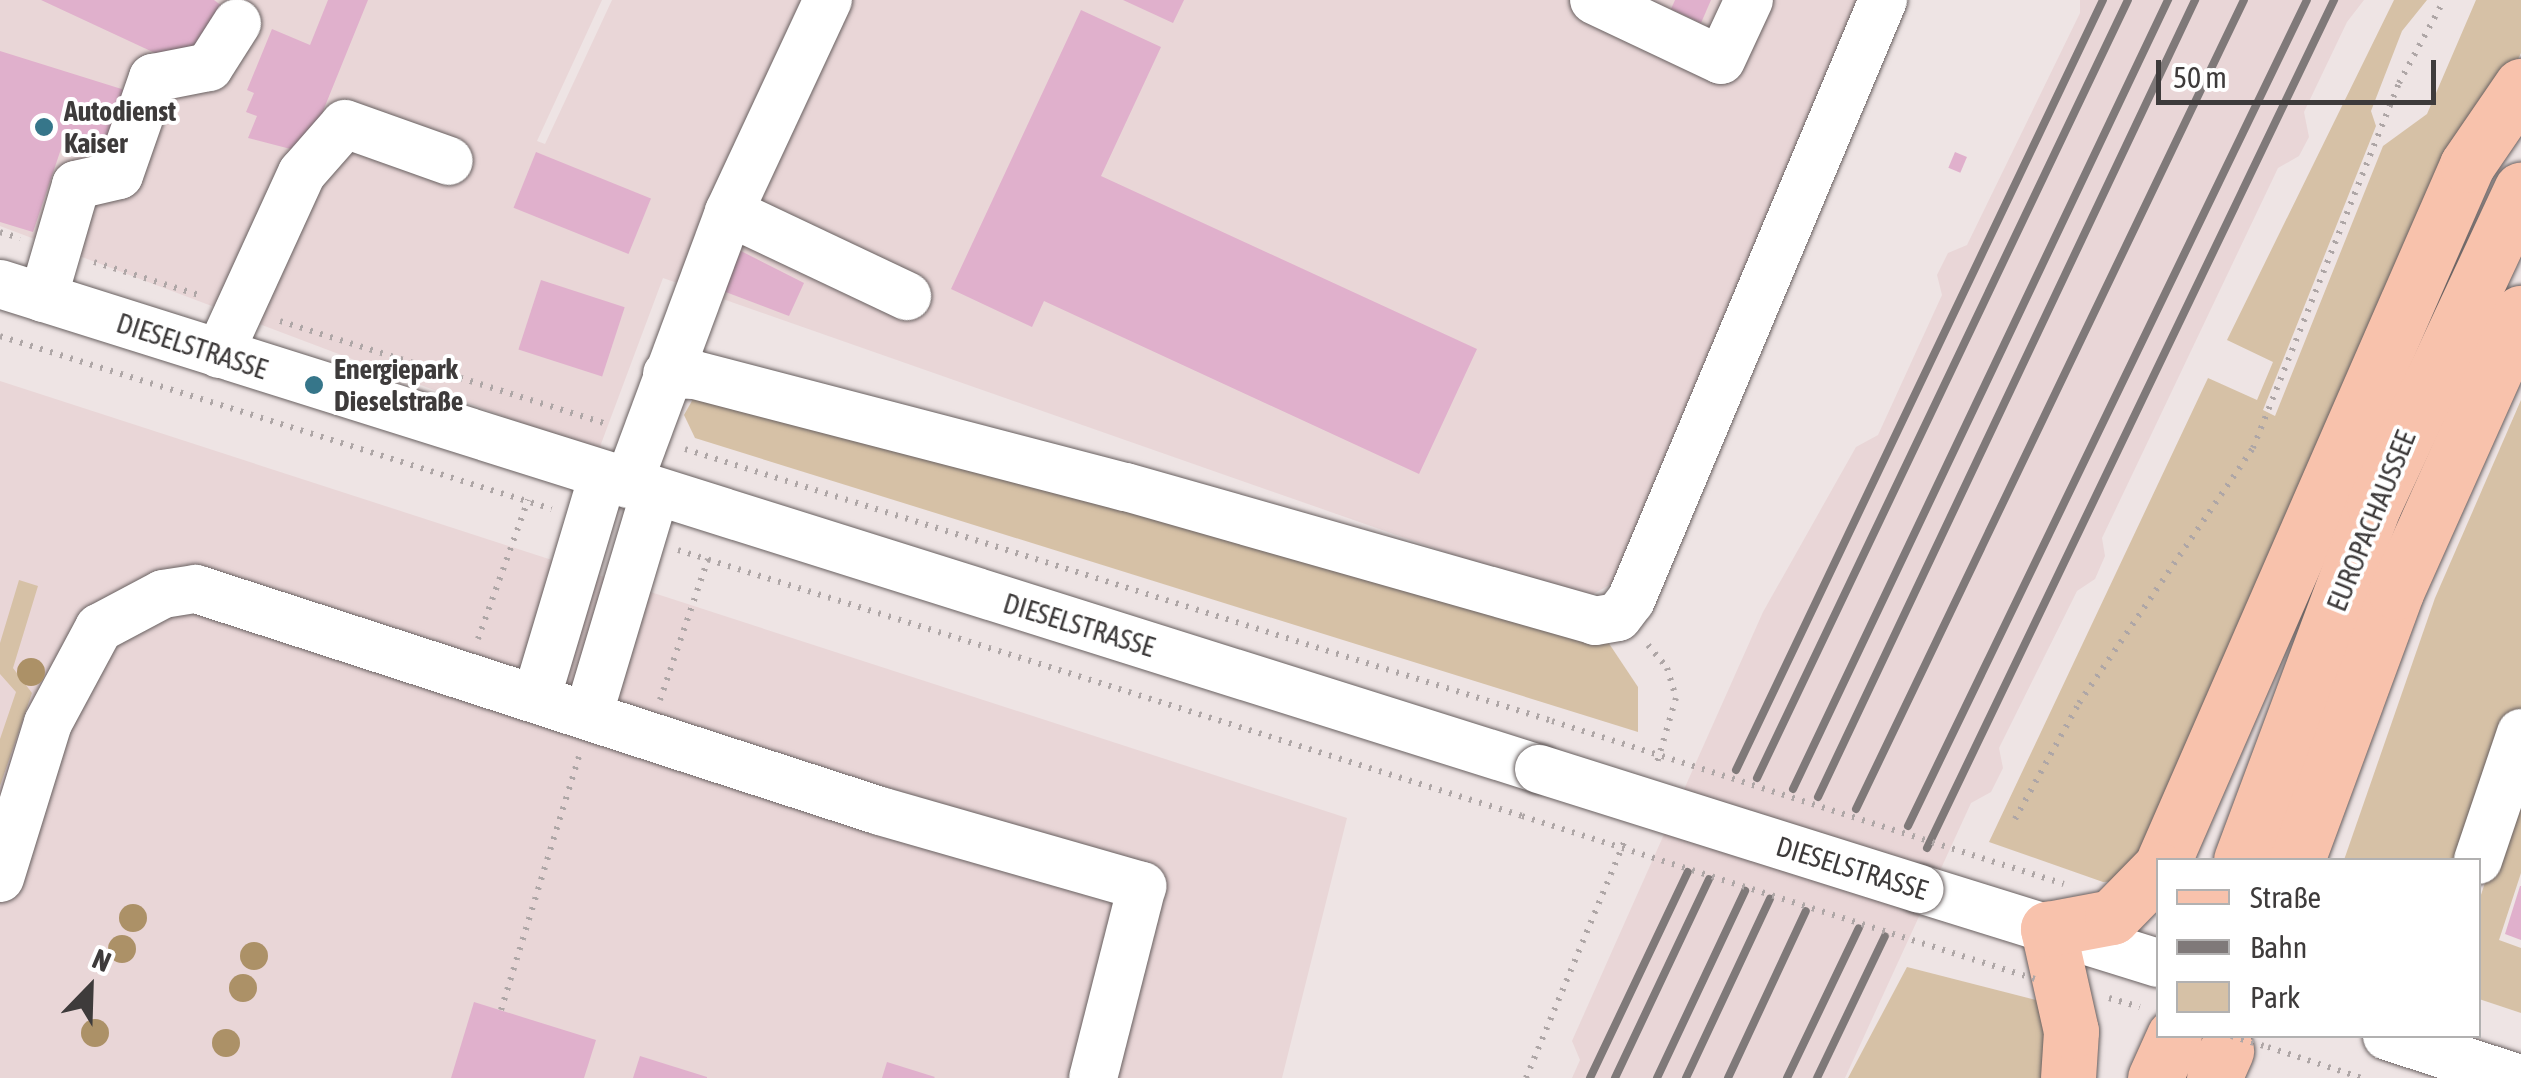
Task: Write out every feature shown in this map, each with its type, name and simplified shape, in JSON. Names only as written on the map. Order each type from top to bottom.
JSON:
[{"type":"main road","points":[[2165,858],[2459,182],[2521,86]]},
{"type":"main road","name":"EUROPACHAUSSEE","points":[[2242,858],[2374,505],[2521,190]]},
{"type":"main road","name":"EUROPACHAUSSEE","points":[[2298,858],[2396,592],[2521,313]]},
{"type":"main road","points":[[2068,1078],[2071,1031],[2049,930],[2112,916],[2156,872]]},
{"type":"main road","points":[[2155,1078],[2173,1038]]},
{"type":"street","points":[[536,700],[589,521],[629,484],[729,212],[828,0]]},
{"type":"street","points":[[1594,0],[1721,60],[1750,0]]},
{"type":"street","points":[[667,374],[695,374],[1108,482],[1595,621],[1618,618],[1631,600],[1883,0]]},
{"type":"street","points":[[22,291],[76,185],[119,175],[153,78],[208,67],[237,23]]},
{"type":"street","points":[[219,354],[302,173],[344,124],[449,160]]},
{"type":"street","points":[[729,212],[908,296]]},
{"type":"street","name":"DIESELSTRASSE","points":[[22,291],[2156,962]]},
{"type":"street","points":[[576,741],[640,538],[629,484]]},
{"type":"street","points":[[0,878],[48,723],[99,628],[151,599],[196,589],[214,593],[465,674],[536,700],[576,741]]},
{"type":"street","points":[[2479,858],[2521,733]]},
{"type":"street","points":[[576,741],[648,734],[862,806],[1142,886],[1093,1078]]},
{"type":"street","points":[[2392,1038],[2517,1078]]},
{"type":"path","points":[[2015,819],[2080,702],[2252,448],[2398,83],[2444,0]]},
{"type":"path","points":[[0,232],[37,244]]},
{"type":"path","points":[[74,255],[222,302]]},
{"type":"path","points":[[260,314],[1552,721],[2049,930]]},
{"type":"path","points":[[0,336],[589,521]]},
{"type":"path","points":[[465,674],[556,408]]},
{"type":"path","points":[[640,538],[1522,816],[2049,930]]},
{"type":"path","points":[[648,734],[708,559]]},
{"type":"path","points":[[1618,618],[1667,668],[1676,698],[1654,771]]},
{"type":"path","points":[[576,741],[596,763]]},
{"type":"path","points":[[502,1010],[576,741]]},
{"type":"path","points":[[1526,1078],[1631,826]]},
{"type":"path","points":[[2224,1055],[2358,1077]]},
{"type":"shaded area","points":[[0,0],[602,0],[537,141],[545,144],[612,0],[1860,0],[1615,582],[1582,600],[663,278],[598,452],[0,226]]},
{"type":"shaded area","points":[[2080,0],[2364,0],[2347,22],[2304,112],[2309,137],[2299,156],[2278,168],[2102,538],[2105,556],[2095,579],[2077,591],[1999,748],[2003,768],[1991,792],[1971,803],[1845,1078],[1572,1078],[1580,1060],[1572,1041],[1763,612],[1856,447],[1878,435],[1942,295],[1937,275],[1948,253],[1967,245],[2080,13]]},
{"type":"shaded area","points":[[0,381],[1347,818],[1282,1078],[0,1078]]},
{"type":"green space","points":[[2394,0],[2427,0],[2402,31],[2371,111],[2376,126],[2263,410],[2275,416],[2383,146],[2427,114],[2476,0],[2521,0],[2521,53],[2152,843],[2121,881],[2103,882],[1989,842],[2208,378],[2257,400],[2273,362],[2227,340]]},
{"type":"green space","points":[[698,390],[1608,642],[1638,687],[1638,732],[695,438],[684,415]]},
{"type":"green space","points":[[2521,400],[2521,718],[2464,858],[2345,858],[2435,598]]},
{"type":"green space","points":[[19,580],[38,586],[13,668],[32,693],[0,786],[0,739],[16,692],[0,674],[0,643]]},
{"type":"green space","points":[[2521,772],[2521,873],[2499,940],[2521,948],[2521,1013],[2481,1000],[2481,895]]},
{"type":"green space","points":[[1907,967],[2048,1003],[2053,1078],[1848,1078]]},
{"type":"building","points":[[41,0],[214,0],[230,12],[213,52],[195,44],[185,67]]},
{"type":"building","points":[[328,0],[368,0],[306,153],[248,138],[257,116],[246,112],[254,93],[247,90],[272,29],[310,45]]},
{"type":"building","points":[[1123,0],[1184,0],[1173,23]]},
{"type":"building","points":[[1675,0],[1711,0],[1701,23],[1671,9]]},
{"type":"building","points":[[1081,10],[1161,47],[1101,176],[1477,349],[1419,474],[1044,301],[1032,327],[951,289]]},
{"type":"building","points":[[0,51],[128,91],[108,157],[63,143],[33,232],[0,222]]},
{"type":"building","points":[[536,152],[651,198],[628,254],[514,208]]},
{"type":"building","points":[[1955,152],[1967,157],[1960,173],[1948,168]]},
{"type":"building","points":[[741,251],[804,283],[789,316],[723,291]]},
{"type":"building","points":[[541,280],[625,307],[602,377],[518,349]]},
{"type":"building","points":[[2521,886],[2521,940],[2505,934]]},
{"type":"building","points":[[474,1002],[596,1040],[584,1078],[451,1078]]},
{"type":"building","points":[[640,1056],[707,1077],[707,1078],[633,1078]]},
{"type":"building","points":[[887,1062],[935,1077],[882,1078]]},
{"type":"railway","points":[[1736,770],[2103,0]]},
{"type":"railway","points":[[1757,778],[2128,0]]},
{"type":"railway","points":[[1793,789],[2168,0]]},
{"type":"railway","points":[[1818,797],[2195,0]]},
{"type":"railway","points":[[1856,809],[2244,0]]},
{"type":"railway","points":[[1908,826],[2307,0]]},
{"type":"railway","points":[[1927,848],[2334,0]]},
{"type":"railway","points":[[1590,1078],[1688,872]]},
{"type":"railway","points":[[1615,1078],[1709,879]]},
{"type":"railway","points":[[1657,1078],[1745,891]]},
{"type":"railway","points":[[1686,1078],[1770,899]]},
{"type":"railway","points":[[1728,1078],[1806,911]]},
{"type":"railway","points":[[1787,1078],[1859,928]]},
{"type":"railway","points":[[1817,1078],[1885,936]]},
{"type":"place","name":"Autodienst Kaiser","points":[[44,127]]},
{"type":"place","name":"Energiepark Dieselstraße","points":[[314,385]]}]
